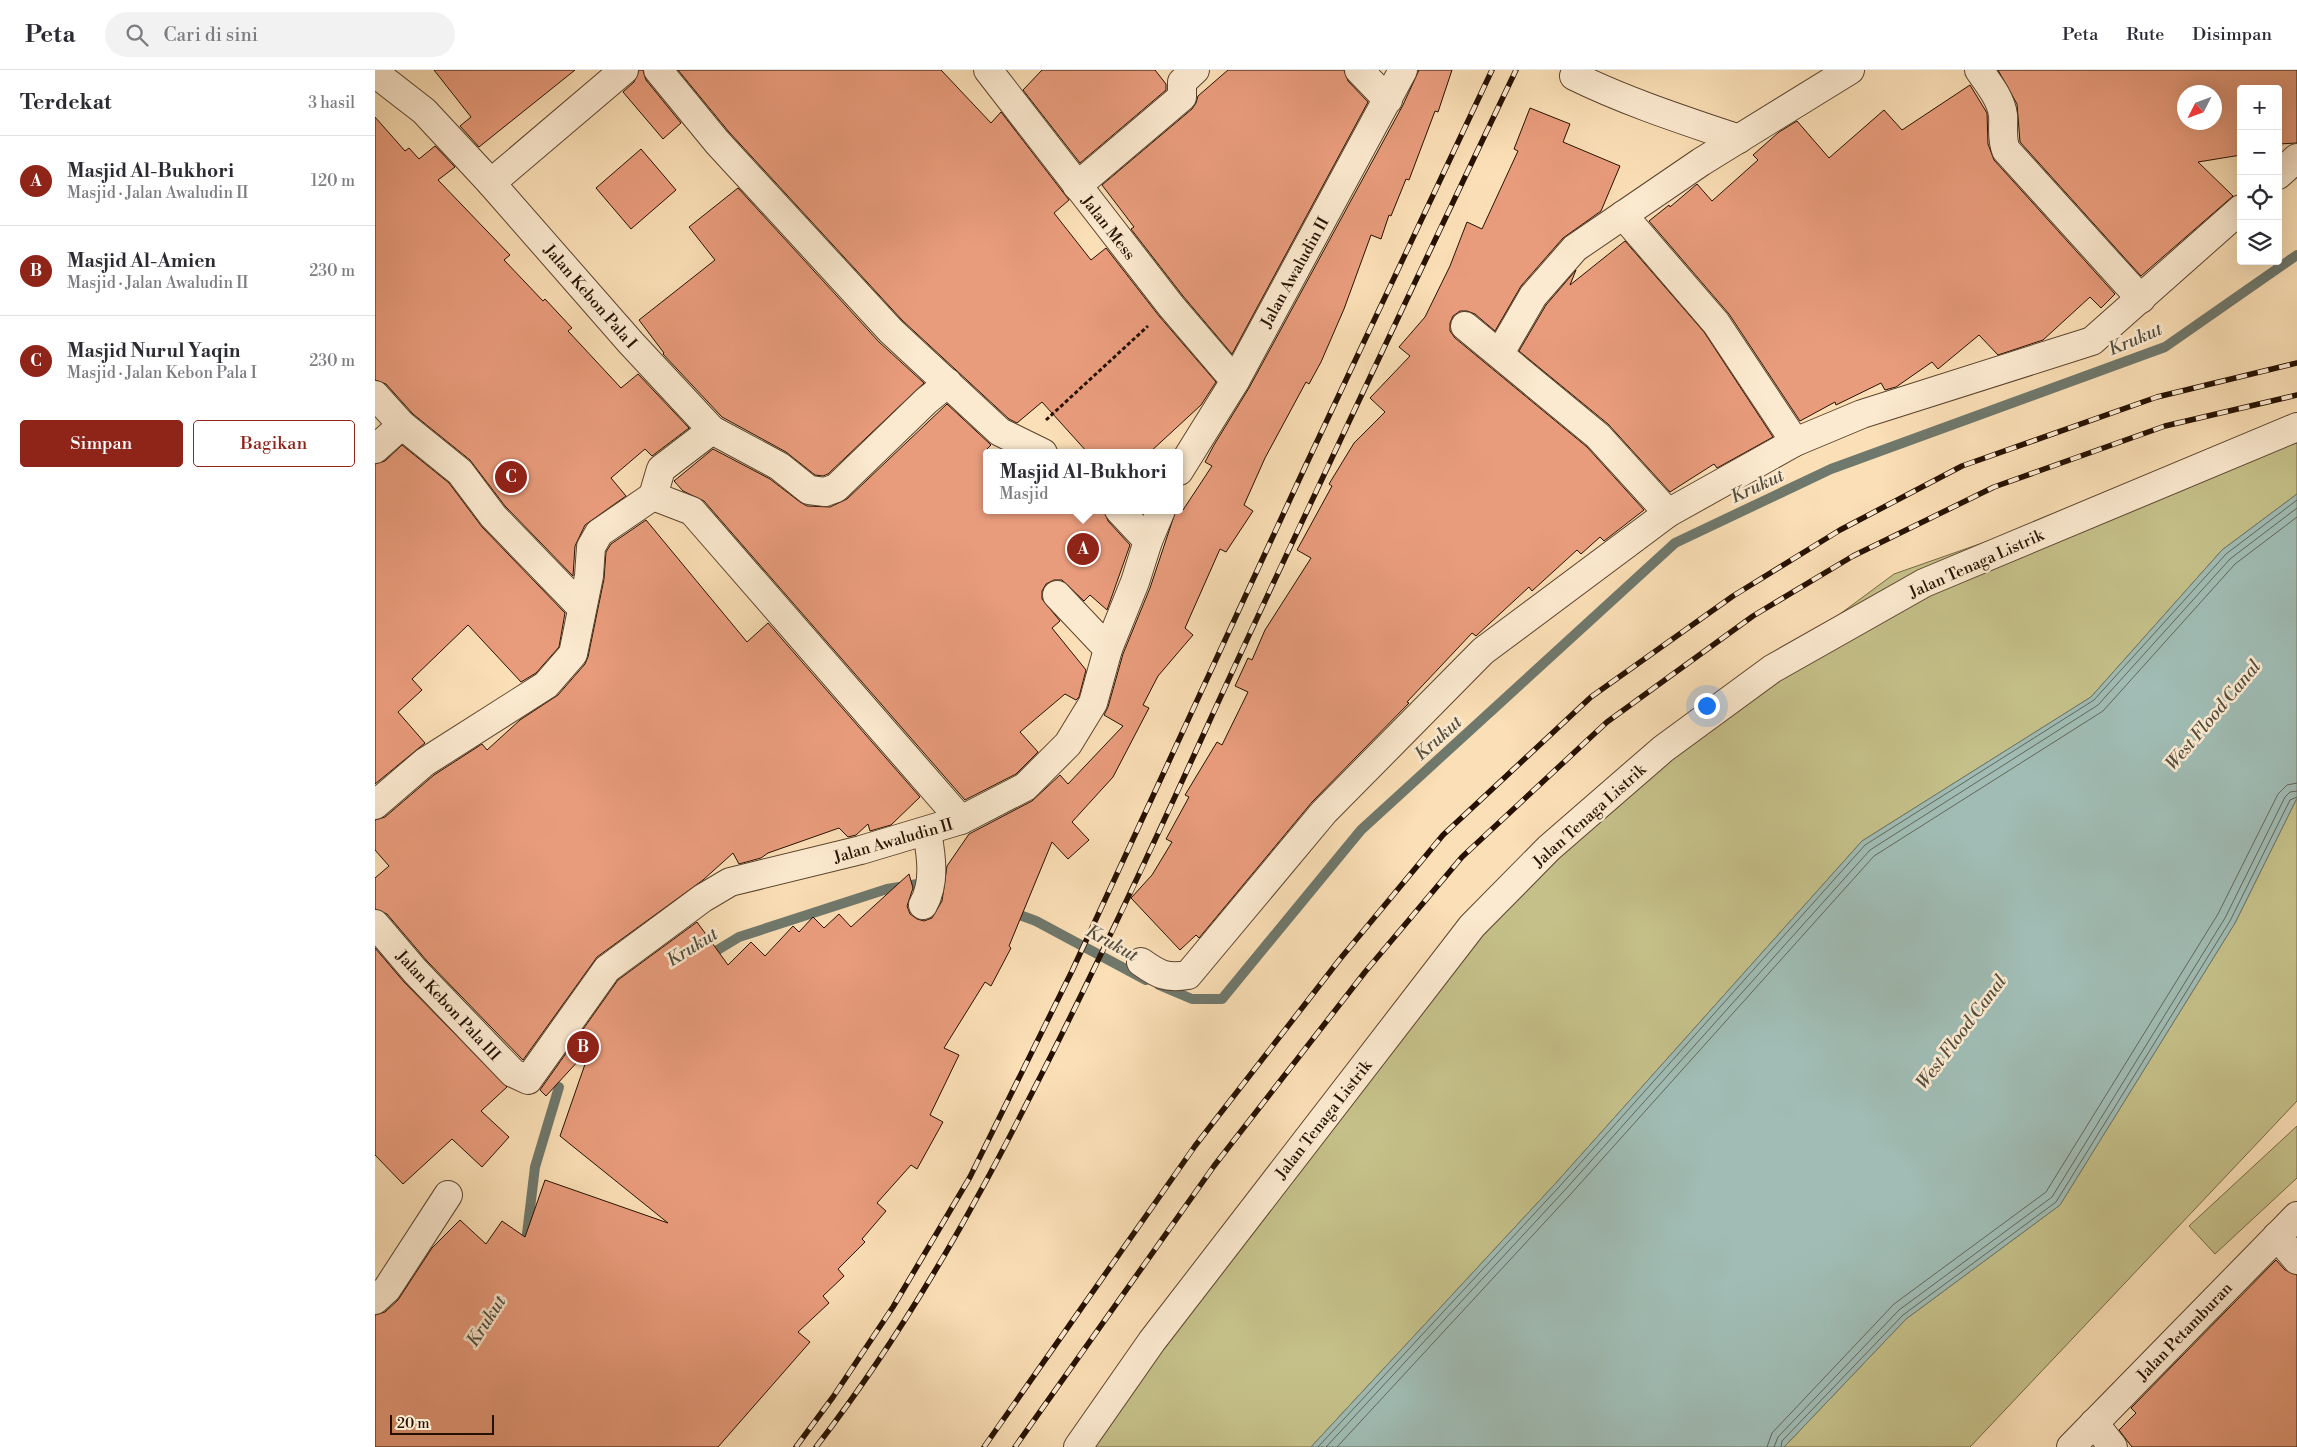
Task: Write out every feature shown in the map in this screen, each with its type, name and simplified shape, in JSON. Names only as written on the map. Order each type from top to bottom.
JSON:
[{"type":"street","points":[[491,183],[624,70]]},
{"type":"street","points":[[658,70],[717,142],[885,324],[1000,432],[1032,447]]},
{"type":"street","name":"Jalan Mess","points":[[988,70],[1171,306],[1235,381]]},
{"type":"street","points":[[1077,186],[1182,97],[1182,82],[1195,70]]},
{"type":"street","points":[[1359,70],[1388,100]]},
{"type":"street","name":"Jalan Awaludin II","points":[[1183,465],[1235,381],[1403,70]]},
{"type":"street","points":[[1500,353],[1533,296],[1575,248],[1701,162],[1850,70]]},
{"type":"street","points":[[1979,70],[1994,92],[2003,113],[2003,143],[2006,150],[2141,300]]},
{"type":"street","points":[[1574,76],[1603,91],[1739,139]]},
{"type":"street","name":"Jalan Kebon Pala I","points":[[377,77],[424,111],[491,183],[631,343],[712,430],[779,466],[809,490],[825,492],[836,488],[926,401],[948,383]]},
{"type":"street","points":[[2282,171],[2297,158]]},
{"type":"street","points":[[1141,962],[1159,975],[1178,977],[1188,975],[1324,812],[1483,651],[1668,513],[1795,442],[1863,414],[2091,341],[2141,300],[2237,213]]},
{"type":"street","points":[[1623,216],[1717,323],[1795,442]]},
{"type":"street","points":[[1465,326],[1500,353],[1598,436],[1668,513]]},
{"type":"street","points":[[375,395],[402,425],[461,472],[493,516],[582,608]]},
{"type":"street","points":[[375,449],[402,425]]},
{"type":"street","name":"Jalan Tenaga Listrik","points":[[1078,1447],[1152,1341],[1473,926],[1549,848],[1663,749],[1772,670],[1924,583],[2297,427]]},
{"type":"street","points":[[375,805],[425,762],[545,685],[573,654],[591,547],[599,533],[653,496],[661,469],[712,430]]},
{"type":"street","points":[[653,496],[692,511],[961,820]]},
{"type":"street","points":[[1123,514],[1148,541]]},
{"type":"street","name":"Jalan Awaludin II","points":[[528,1080],[607,969],[703,898],[730,882],[861,850],[927,831],[961,820],[1025,787],[1068,744],[1093,703],[1107,650],[1135,582],[1148,541],[1159,514]]},
{"type":"street","points":[[1057,595],[1107,650]]},
{"type":"street","points":[[927,831],[931,858],[927,898]]},
{"type":"street","name":"Jalan Kebon Pala III","points":[[375,924],[415,971],[513,1073],[528,1080]]},
{"type":"street","points":[[375,1300],[387,1288],[448,1195]]},
{"type":"street","name":"Jalan Petamburan","points":[[2071,1447],[2297,1216]]},
{"type":"street","points":[[2277,1236],[2297,1260]]},
{"type":"street","points":[[2093,1423],[2113,1447]]},
{"type":"path","points":[[1032,447],[1171,306]]},
{"type":"shaded area","points":[[2297,443],[2297,494],[2222,550],[2091,697],[1862,841],[1555,1184],[1311,1447],[1082,1447],[1422,975],[1617,779],[1894,574],[2199,467]]},
{"type":"shaded area","points":[[2297,798],[2297,1101],[1970,1447],[1784,1447],[1906,1319],[2060,1205],[2235,923]]},
{"type":"shaded area","points":[[2297,1126],[2297,1178],[2215,1254],[2189,1226]]},
{"type":"water","name":"West Flood Canal","points":[[2297,494],[2297,798],[2235,923],[2060,1205],[1906,1319],[1784,1447],[1311,1447],[1555,1184],[1862,841],[2091,697],[2222,550]]},
{"type":"building","points":[[434,70],[575,70],[479,147],[460,126],[471,117]]},
{"type":"building","points":[[639,70],[643,70],[646,80],[681,123],[663,139],[623,92],[634,82]]},
{"type":"building","points":[[678,70],[941,70],[991,123],[1001,112],[1069,200],[1054,213],[1091,260],[1106,248],[1159,316],[1216,382],[1201,405],[1153,449],[1084,449],[1042,402],[1017,423],[1009,419],[902,320],[729,132]]},
{"type":"building","points":[[1042,70],[1155,70],[1166,84],[1166,90],[1080,163],[1023,90]]},
{"type":"building","points":[[1228,70],[1344,70],[1348,81],[1368,102],[1232,354],[1183,296],[1131,229],[1134,227],[1102,185],[1192,109],[1198,96]]},
{"type":"building","points":[[1419,70],[1452,70],[1438,112],[1435,111],[1409,180],[1406,179],[1391,216],[1389,215],[1381,239],[1371,235],[1344,309],[1321,362],[1309,384],[1306,382],[1265,458],[1244,505],[1253,511],[1226,552],[1220,549],[1185,628],[1193,635],[1158,676],[1143,705],[1149,708],[1113,777],[1072,822],[1089,840],[1068,859],[1052,842],[1009,946],[1011,948],[991,986],[985,982],[944,1048],[959,1055],[930,1115],[943,1122],[917,1169],[911,1165],[877,1203],[886,1211],[862,1239],[865,1242],[838,1269],[844,1276],[823,1296],[829,1303],[798,1332],[810,1342],[718,1447],[375,1447],[375,1315],[385,1312],[398,1300],[432,1248],[460,1220],[486,1244],[502,1221],[525,1237],[545,1180],[668,1223],[560,1136],[591,1047],[546,1096],[540,1090],[618,980],[697,922],[728,965],[751,942],[765,956],[793,926],[799,932],[813,917],[824,928],[839,914],[851,927],[909,874],[913,888],[907,906],[910,914],[924,921],[932,918],[942,901],[947,866],[969,834],[1032,801],[1060,775],[1068,784],[1123,726],[1104,715],[1123,654],[1150,588],[1175,514],[1183,514],[1183,510],[1212,466],[1205,462],[1249,388],[1403,105]]},
{"type":"building","points":[[1998,70],[2297,70],[2297,143],[2282,144],[2282,85],[2237,85],[2237,156],[2198,162],[2233,196],[2141,276],[2020,142],[2017,104]]},
{"type":"building","points":[[1970,85],[1987,113],[1988,144],[1994,160],[2115,294],[2101,308],[2090,297],[2043,340],[1998,355],[1979,335],[1938,369],[1932,362],[1896,387],[1885,390],[1881,383],[1836,405],[1835,402],[1800,421],[1729,314],[1649,221],[1669,205],[1670,207],[1697,184],[1712,201],[1758,160],[1753,155],[1779,132],[1797,121],[1829,158],[1884,110],[1902,130]]},
{"type":"building","points":[[1530,108],[1570,124],[1563,142],[1620,166],[1601,211],[1563,238],[1521,286],[1495,331],[1475,314],[1460,311],[1453,316],[1450,323],[1450,331],[1455,338],[1587,447],[1644,510],[1604,541],[1600,537],[1581,554],[1577,550],[1532,591],[1529,587],[1476,636],[1472,633],[1407,702],[1409,703],[1312,802],[1199,938],[1196,935],[1180,950],[1131,898],[1152,875],[1172,842],[1166,839],[1189,797],[1185,795],[1217,742],[1222,745],[1248,692],[1235,686],[1248,658],[1252,660],[1265,630],[1311,558],[1297,550],[1332,486],[1329,484],[1354,443],[1385,412],[1370,398],[1410,356],[1399,347],[1425,317],[1450,266],[1467,222],[1482,229],[1518,151],[1514,149]]},
{"type":"building","points":[[375,117],[405,151],[409,148],[419,159],[435,146],[455,167],[438,180],[510,255],[504,260],[572,328],[568,331],[621,388],[638,374],[689,428],[652,456],[645,449],[611,478],[626,496],[585,525],[575,546],[573,576],[505,506],[470,460],[413,414],[386,384],[375,380]]},
{"type":"building","points":[[641,149],[676,190],[631,229],[596,188]]},
{"type":"building","points":[[738,188],[879,342],[924,383],[828,474],[823,476],[815,475],[786,452],[722,417],[663,354],[639,320],[715,260],[689,227]]},
{"type":"building","points":[[1625,241],[1704,332],[1773,437],[1717,468],[1714,464],[1670,492],[1608,424],[1519,351],[1546,305],[1576,270],[1570,285]]},
{"type":"building","points":[[947,404],[991,445],[987,449],[983,449],[983,514],[1105,514],[1108,521],[1130,545],[1107,610],[1090,595],[1084,601],[1062,580],[1054,580],[1046,584],[1042,591],[1042,599],[1060,621],[1052,628],[1086,670],[1079,697],[1076,700],[1065,694],[1020,732],[1038,752],[1016,774],[965,800],[704,501],[683,491],[674,481],[713,449],[770,479],[807,506],[830,507],[847,499]]},
{"type":"building","points":[[402,445],[449,483],[482,527],[565,613],[559,647],[536,673],[521,682],[468,625],[412,679],[422,690],[398,712],[425,743],[375,784],[375,464],[385,461]]},
{"type":"building","points":[[646,520],[747,642],[768,623],[920,797],[891,825],[870,831],[868,824],[856,835],[848,837],[839,828],[768,853],[761,858],[739,864],[733,853],[703,880],[597,957],[523,1060],[427,961],[387,914],[375,909],[375,878],[389,866],[375,850],[375,820],[385,817],[434,775],[482,744],[487,750],[520,720],[558,695],[585,664],[588,657],[604,579],[606,552],[611,544]]},
{"type":"building","points":[[375,948],[404,982],[507,1087],[481,1111],[509,1137],[482,1167],[452,1139],[403,1184],[375,1155]]},
{"type":"building","points":[[2276,1260],[2285,1270],[2297,1275],[2297,1447],[2132,1447],[2119,1430],[2136,1413],[2131,1408]]},
{"type":"waterway","name":"Krukut","points":[[1159,985],[1192,999],[1222,999],[1361,830],[1675,543],[1831,469],[2165,347],[2297,255]]},
{"type":"waterway","name":"Krukut","points":[[706,957],[739,937],[887,889],[930,882]]},
{"type":"waterway","name":"Krukut","points":[[1009,911],[1036,921],[1146,980]]},
{"type":"waterway","name":"Krukut","points":[[526,1242],[535,1167],[559,1087]]},
{"type":"railway","points":[[796,1447],[833,1397],[893,1307],[970,1177],[1072,971],[1305,467],[1492,70]]},
{"type":"railway","points":[[816,1447],[877,1362],[934,1273],[1010,1136],[1057,1045],[1122,911],[1320,483],[1516,70]]},
{"type":"railway","points":[[984,1447],[1195,1146],[1340,959],[1443,835],[1591,697],[1733,596],[1840,530],[1962,466],[2157,397],[2297,363]]},
{"type":"railway","points":[[1015,1447],[1214,1166],[1365,972],[1462,857],[1607,722],[1753,616],[1853,556],[1994,487],[2165,426],[2297,395]]},
{"type":"place","name":"Masjid Nurul Yaqin","points":[[511,477]]},
{"type":"place","name":"Masjid Al-Bukhori","points":[[1083,549]]},
{"type":"place","name":"Masjid Al-Amien","points":[[583,1047]]}]
